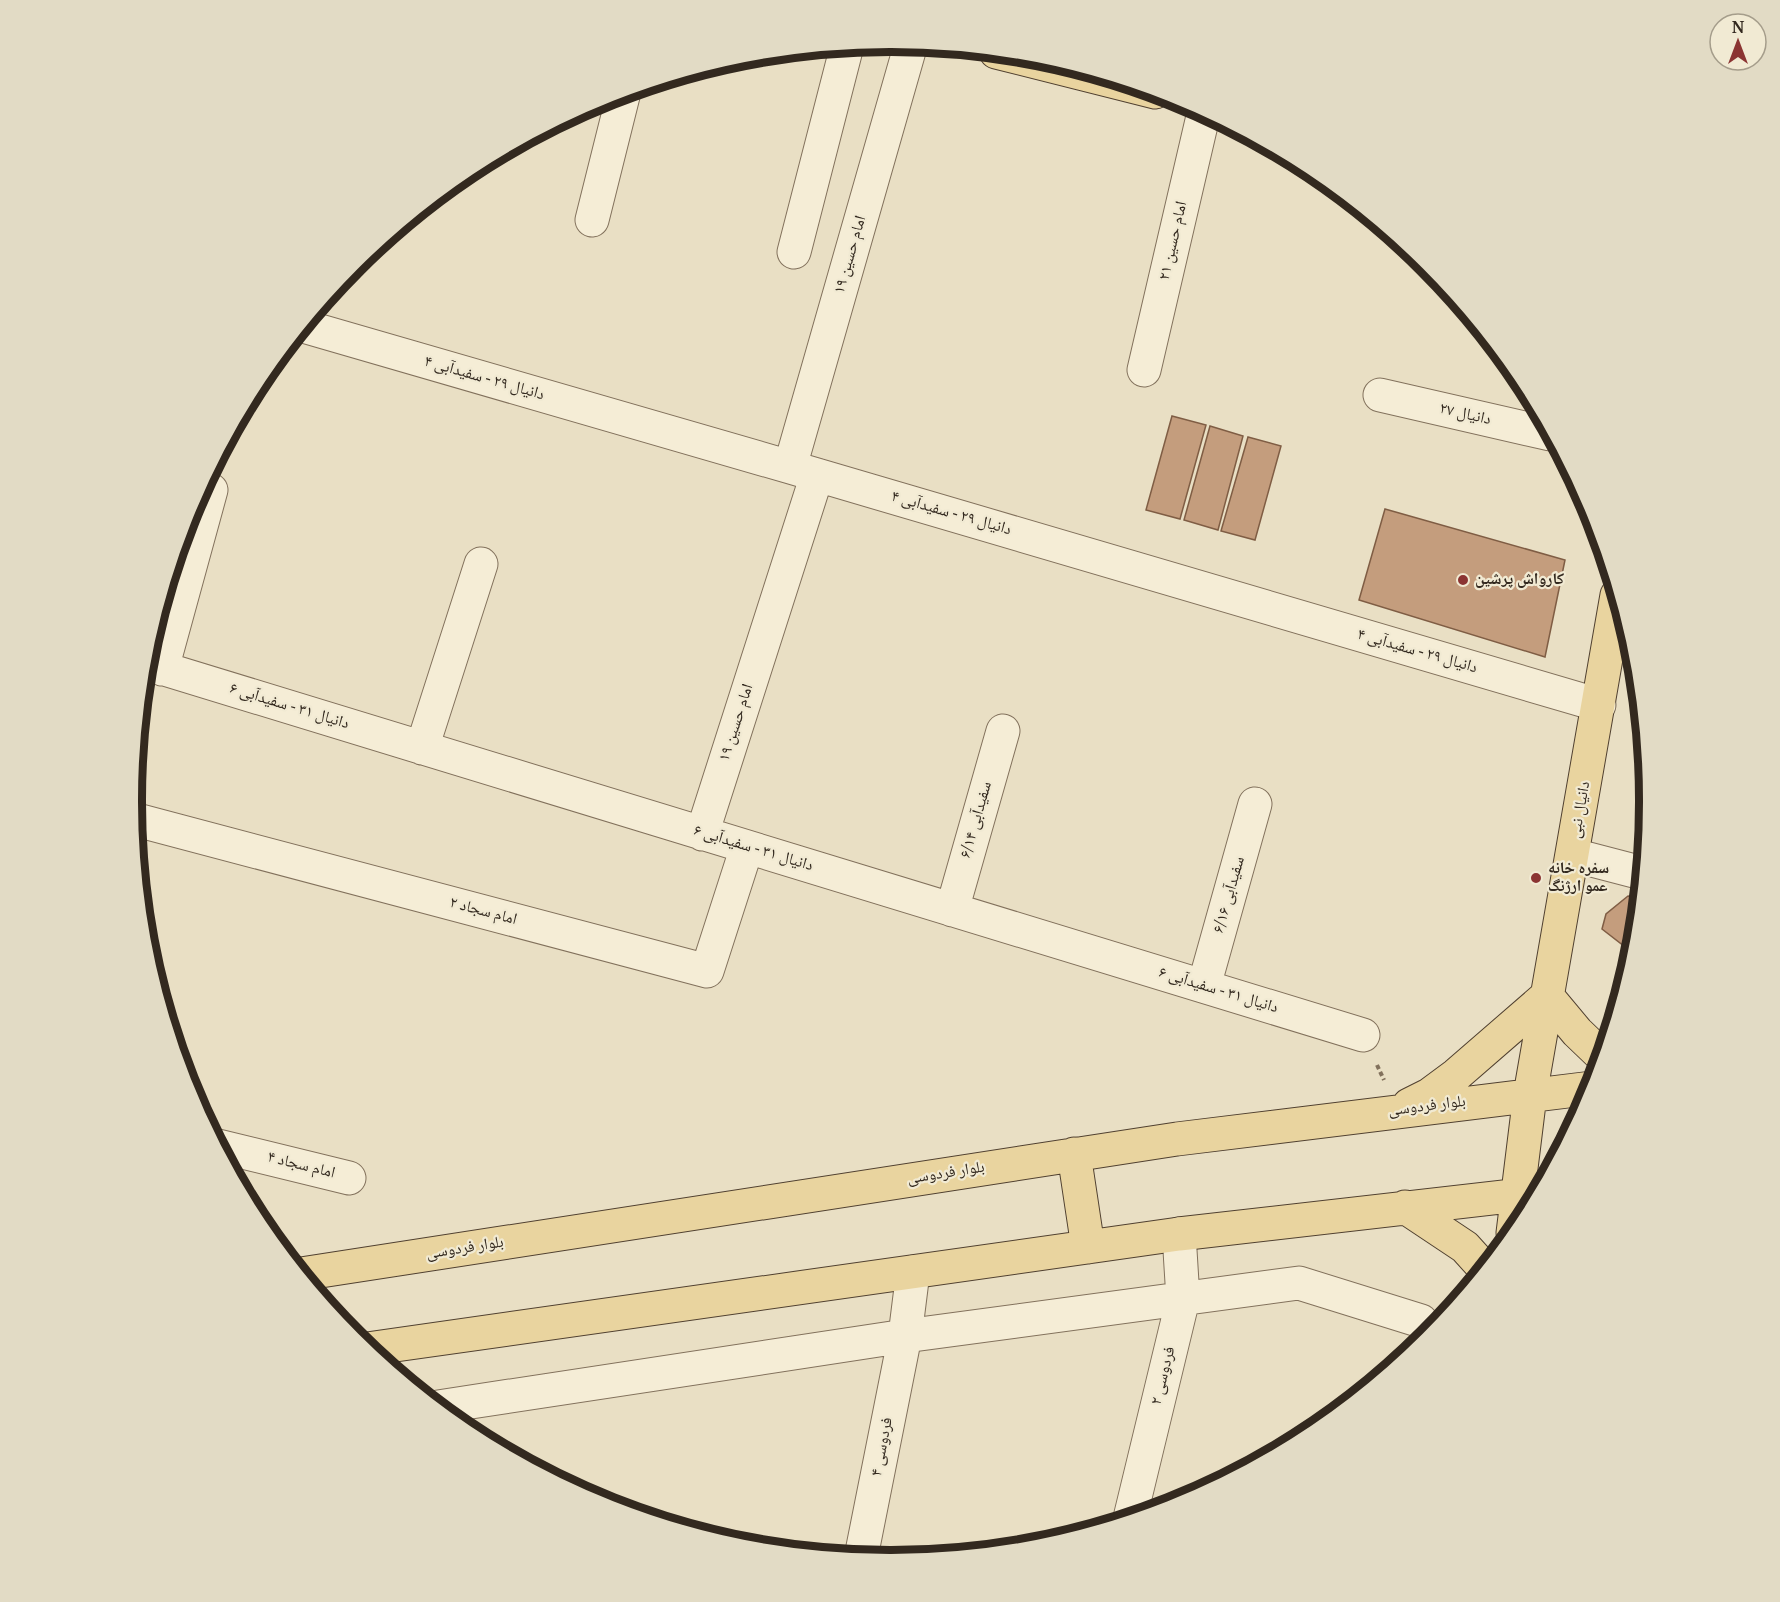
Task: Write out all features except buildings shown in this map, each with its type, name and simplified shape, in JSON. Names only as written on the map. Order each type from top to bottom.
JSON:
[{"type":"main road","name":"دانیال نبی","points":[[1528,1191],[1530,1095],[1614,612]]},
{"type":"main road","points":[[1398,1111],[1430,1095],[1456,1075],[1547,996],[1577,1032],[1596,1050]]},
{"type":"main road","name":"بلوار فردوسی","points":[[309,1273],[1177,1139],[1581,1089]]},
{"type":"main road","points":[[1074,1155],[1088,1247]]},
{"type":"main road","points":[[378,1346],[1179,1234],[1526,1194]]},
{"type":"main road","points":[[1405,1208],[1465,1247],[1479,1263]]},
{"type":"street","name":"امام حسین ۱۹","points":[[702,834],[803,471],[909,53]]},
{"type":"street","points":[[794,252],[845,54]]},
{"type":"street","points":[[592,220],[621,102]]},
{"type":"street","name":"امام حسین ۲۱","points":[[1144,370],[1201,121]]},
{"type":"street","name":"دانیال ۲۹ - سفیدآبی ۴","points":[[310,328],[1599,705]]},
{"type":"street","name":"دانیال ۲۷","points":[[1380,395],[1541,432]]},
{"type":"street","points":[[154,665],[210,490]]},
{"type":"street","points":[[422,748],[481,564]]},
{"type":"street","name":"دانیال ۳۱ - سفیدآبی ۶","points":[[154,666],[1363,1035]]},
{"type":"street","name":"سفیدآبی ۶/۱۴","points":[[952,910],[1003,731]]},
{"type":"street","name":"سفیدآبی ۶/۱۶","points":[[1204,986],[1255,804]]},
{"type":"street","name":"امام سجاد ۲","points":[[142,821],[707,971],[747,847]]},
{"type":"street","points":[[1573,855],[1635,871]]},
{"type":"street","name":"امام سجاد ۴","points":[[228,1148],[348,1178]]},
{"type":"street","name":"فردوسی ۲","points":[[1132,1510],[1183,1299],[1179,1234]]},
{"type":"street","name":"فردوسی ۴","points":[[863,1549],[905,1336],[913,1272]]},
{"type":"street","points":[[458,1412],[905,1336],[1299,1283],[1421,1321]]},
{"type":"path","points":[[1363,1035],[1398,1111]]},
{"type":"place","name":"کارواش پرشین","points":[[1463,580]]},
{"type":"place","name":"سفره خانه عمو ارژنگ","points":[[1536,878]]}]
